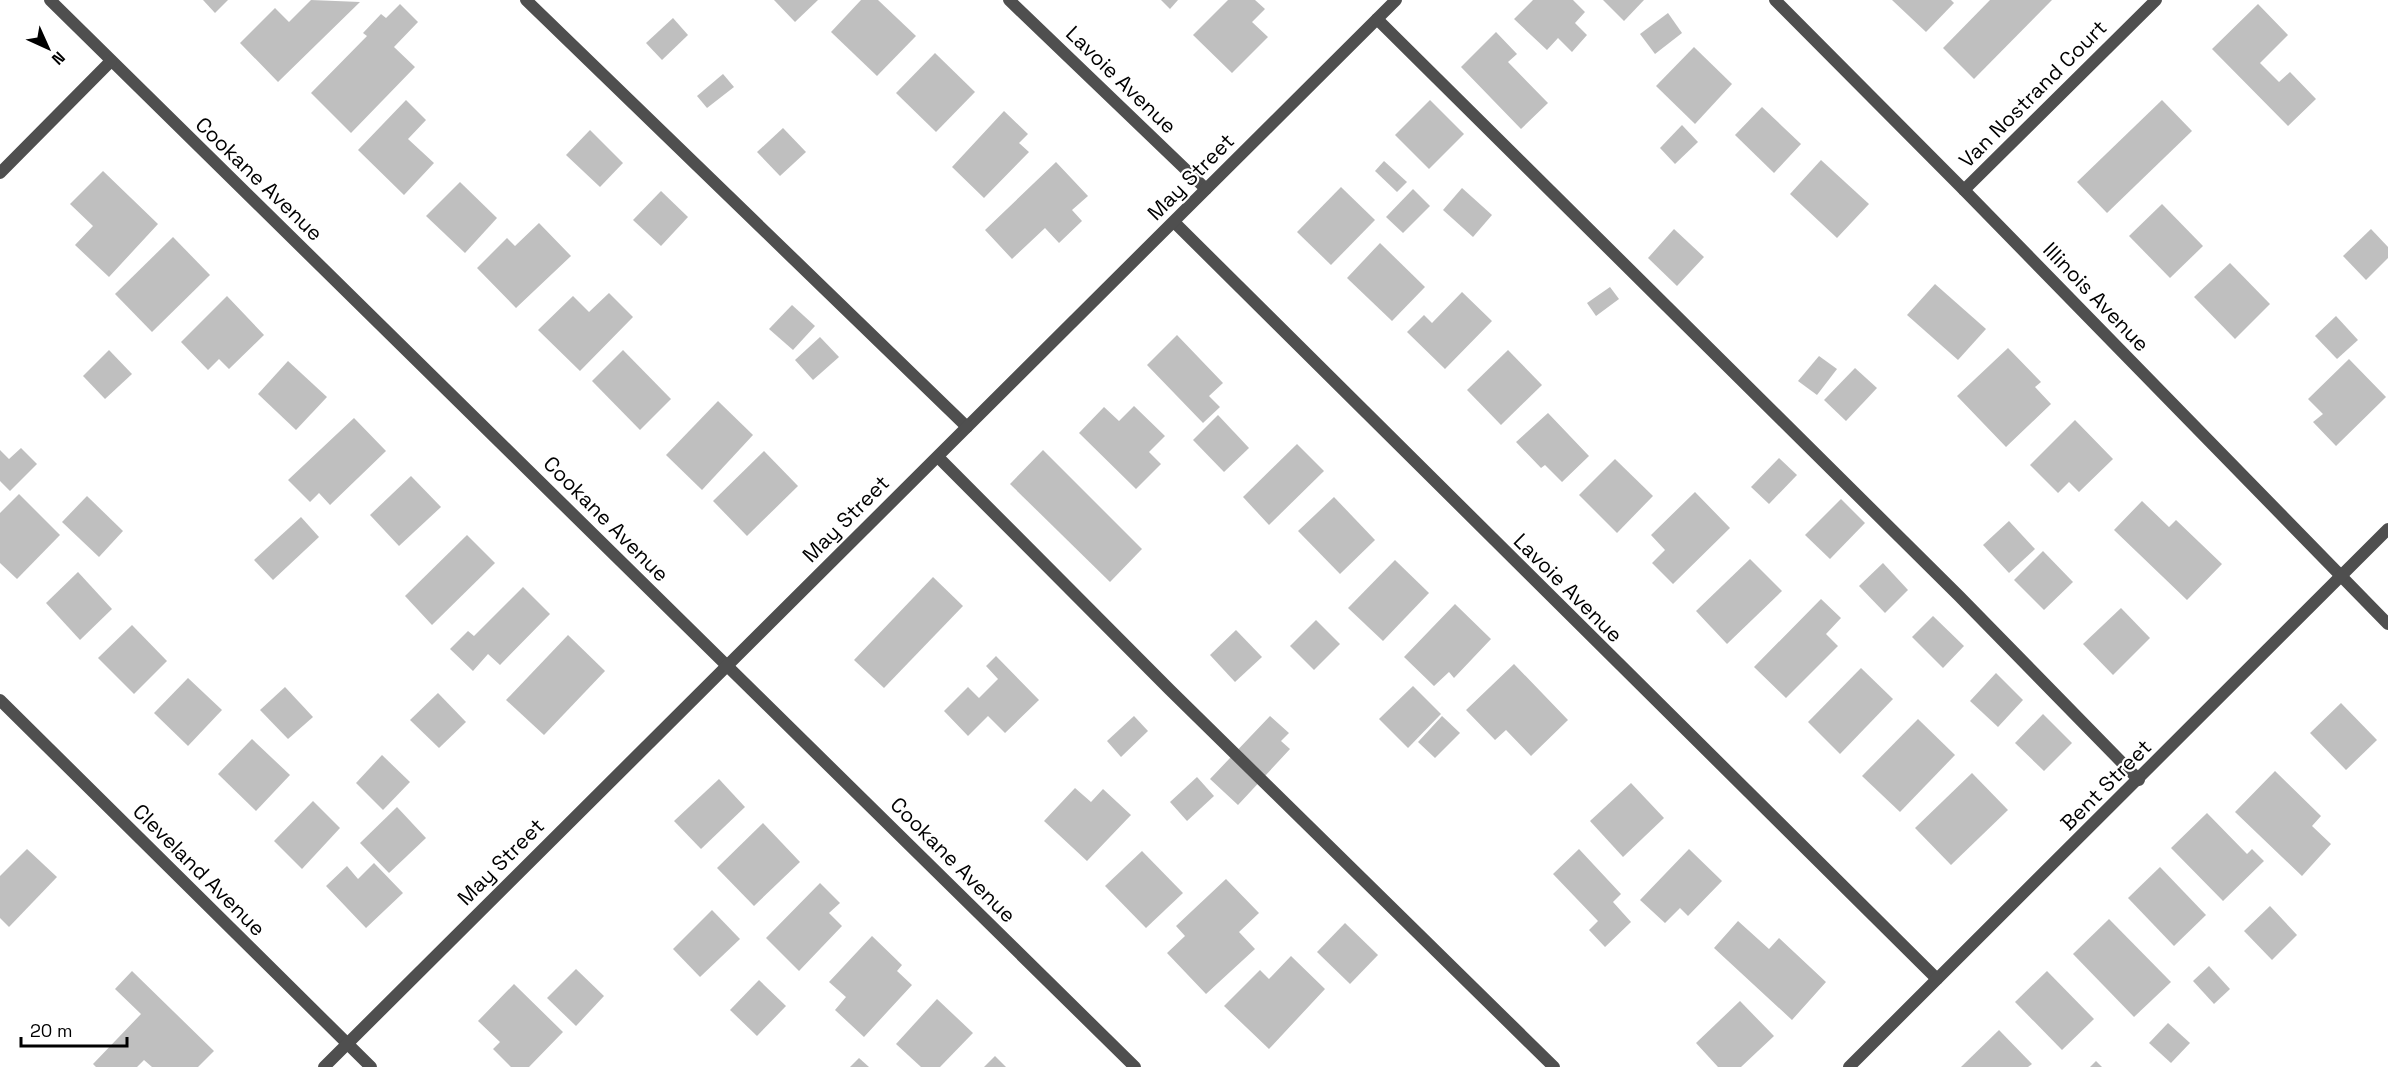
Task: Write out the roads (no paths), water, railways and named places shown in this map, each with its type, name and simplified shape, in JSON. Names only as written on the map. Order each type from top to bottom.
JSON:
[{"type":"street","name":"Cookane Avenue","points":[[50,0],[1135,1067]]},
{"type":"street","points":[[526,0],[967,427]]},
{"type":"street","name":"Lavoie Avenue","points":[[1009,0],[1206,189]]},
{"type":"street","name":"May Street","points":[[324,1067],[726,664],[938,457],[1396,0]]},
{"type":"street","name":"Illinois Avenue","points":[[1774,0],[1964,190],[2388,624]]},
{"type":"street","name":"Van Nostrand Court","points":[[1964,190],[2156,0]]},
{"type":"street","points":[[1377,19],[1959,596],[2139,780]]},
{"type":"street","points":[[0,173],[111,62]]},
{"type":"street","name":"Lavoie Avenue","points":[[1174,222],[1937,979]]},
{"type":"street","points":[[938,457],[1170,690],[1554,1067]]},
{"type":"street","name":"Bent Street","points":[[1849,1067],[2388,529]]},
{"type":"street","name":"Cleveland Avenue","points":[[0,700],[371,1067]]}]
